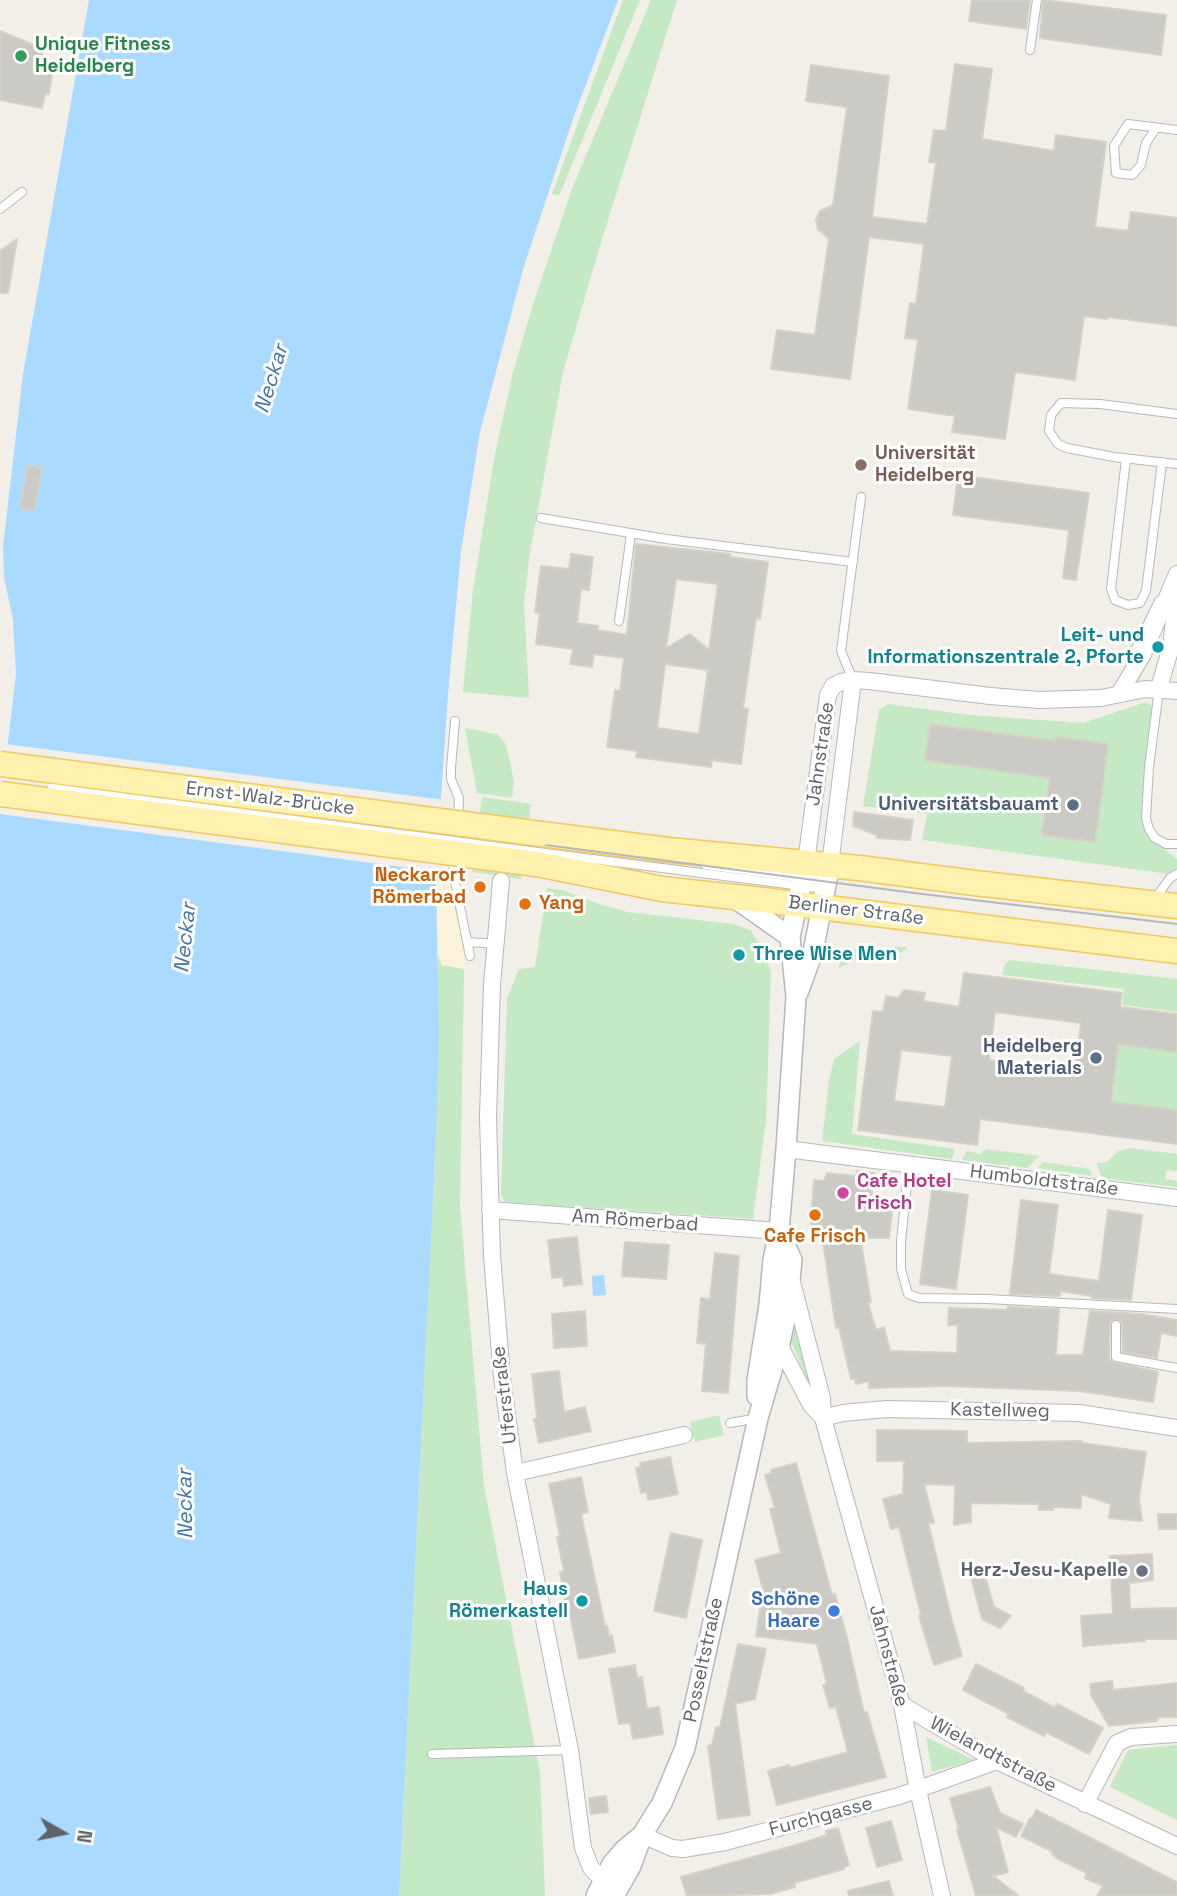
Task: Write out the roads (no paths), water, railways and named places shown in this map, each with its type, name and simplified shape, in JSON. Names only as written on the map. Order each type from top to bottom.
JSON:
[{"type":"main road","name":"Ernst-Walz-Brücke","points":[[0,764],[539,848]]},
{"type":"main road","name":"Ernst-Walz-Brücke","points":[[0,794],[539,848]]},
{"type":"main road","name":"Berliner Straße","points":[[539,848],[669,850],[1093,945],[1177,951]]},
{"type":"main road","name":"Berliner Straße","points":[[539,848],[662,889],[732,897],[814,884],[1177,906]]},
{"type":"street","points":[[1119,694],[1143,654],[1177,573]]},
{"type":"street","points":[[1158,688],[1173,632],[1177,593]]},
{"type":"street","points":[[853,680],[1040,700],[1101,698],[1158,688],[1177,691]]},
{"type":"street","name":"Jahnstraße","points":[[796,997],[813,952],[814,884],[828,695],[833,686],[853,680],[814,884],[790,937],[796,997],[779,1231],[769,1305],[780,1343],[811,1405],[823,1419]]},
{"type":"street","name":"Uferstraße","points":[[501,881],[489,1056],[490,1210],[502,1377],[514,1473],[570,1750],[583,1848],[599,1888]]},
{"type":"street","points":[[732,897],[790,937]]},
{"type":"street","name":"Humboldtstraße","points":[[786,1149],[1177,1198]]},
{"type":"street","name":"Am Römerbad","points":[[490,1210],[779,1231]]},
{"type":"street","name":"Jahnstraße","points":[[779,1231],[792,1260],[780,1343]]},
{"type":"street","name":"Jahnstraße","points":[[791,1279],[821,1398],[823,1419],[902,1705],[942,1896]]},
{"type":"street","name":"Posseltstraße","points":[[758,1418],[757,1380],[769,1305]]},
{"type":"street","name":"Posseltstraße","points":[[599,1888],[624,1850],[642,1835],[667,1794],[685,1748],[758,1418],[780,1343]]},
{"type":"street","name":"Kastellweg","points":[[823,1419],[843,1413],[886,1409],[1079,1413],[1177,1428]]},
{"type":"street","points":[[514,1473],[684,1434]]},
{"type":"street","name":"Wielandtstraße","points":[[902,1705],[997,1761],[1177,1846]]},
{"type":"street","points":[[1085,1804],[1116,1743],[1131,1737],[1177,1734]]},
{"type":"street","name":"Furchgasse","points":[[642,1835],[672,1848],[694,1848],[790,1826],[918,1790],[938,1780],[997,1761]]},
{"type":"street","points":[[614,1896],[631,1866],[642,1835]]},
{"type":"lane","points":[[1030,50],[1037,0]]},
{"type":"lane","points":[[1156,128],[1146,143],[1141,164],[1132,175],[1116,173],[1114,146],[1128,124],[1177,130]]},
{"type":"lane","points":[[0,209],[22,192]]},
{"type":"lane","points":[[1177,414],[1073,402],[1061,403],[1051,415],[1049,431],[1058,444],[1083,452],[1177,464]]},
{"type":"lane","points":[[1126,458],[1111,589],[1115,600],[1128,605],[1140,603],[1146,591],[1163,462]]},
{"type":"lane","points":[[853,680],[841,651],[861,497]]},
{"type":"lane","points":[[541,518],[631,534],[853,562]]},
{"type":"lane","points":[[619,621],[631,534]]},
{"type":"lane","points":[[1131,672],[1134,652],[1150,615],[1177,573]]},
{"type":"lane","points":[[1154,627],[1173,632]]},
{"type":"lane","points":[[1158,688],[1146,818],[1155,838],[1166,844],[1177,844]]},
{"type":"lane","points":[[455,721],[451,768],[459,798],[453,872],[470,956]]},
{"type":"lane","points":[[0,774],[539,848]]},
{"type":"lane","points":[[41,787],[539,848]]},
{"type":"lane","points":[[1152,903],[1170,878],[1177,874]]},
{"type":"lane","points":[[469,942],[495,944]]},
{"type":"lane","points":[[909,1164],[901,1241],[901,1269],[908,1294],[919,1298],[987,1298],[1177,1309]]},
{"type":"lane","points":[[1116,1325],[1116,1357],[1177,1368]]},
{"type":"lane","points":[[730,1423],[758,1418]]},
{"type":"lane","points":[[432,1754],[570,1750]]},
{"type":"water","name":"Neckar","points":[[89,0],[618,0],[574,116],[524,266],[480,432],[461,551],[436,873],[439,1039],[435,1158],[399,1896],[0,1896],[0,810],[16,674],[13,620],[4,577],[3,547],[23,374]]},
{"type":"water","points":[[604,1275],[606,1295],[593,1296],[592,1276]]},
{"type":"tram line","points":[[0,774],[914,893],[1177,924]]},
{"type":"place","name":"Unique Fitness Heidelberg","points":[[21,56]]},
{"type":"place","name":"Universität Heidelberg","points":[[861,465]]},
{"type":"place","name":"Leit- und Informationszentrale 2, Pforte","points":[[1158,647]]},
{"type":"place","name":"Universitätsbauamt","points":[[1073,805]]},
{"type":"place","name":"Neckarort Römerbad","points":[[480,887]]},
{"type":"place","name":"Yang","points":[[525,904]]},
{"type":"place","name":"Three Wise Men","points":[[739,955]]},
{"type":"place","name":"Heidelberg Materials","points":[[1096,1058]]},
{"type":"place","name":"Cafe Hotel Frisch","points":[[843,1193]]},
{"type":"place","name":"Cafe Frisch","points":[[815,1215]]},
{"type":"place","name":"Herz-Jesu-Kapelle","points":[[1142,1571]]},
{"type":"place","name":"Haus Römerkastell","points":[[582,1601]]},
{"type":"place","name":"Schöne Haare","points":[[834,1611]]}]
